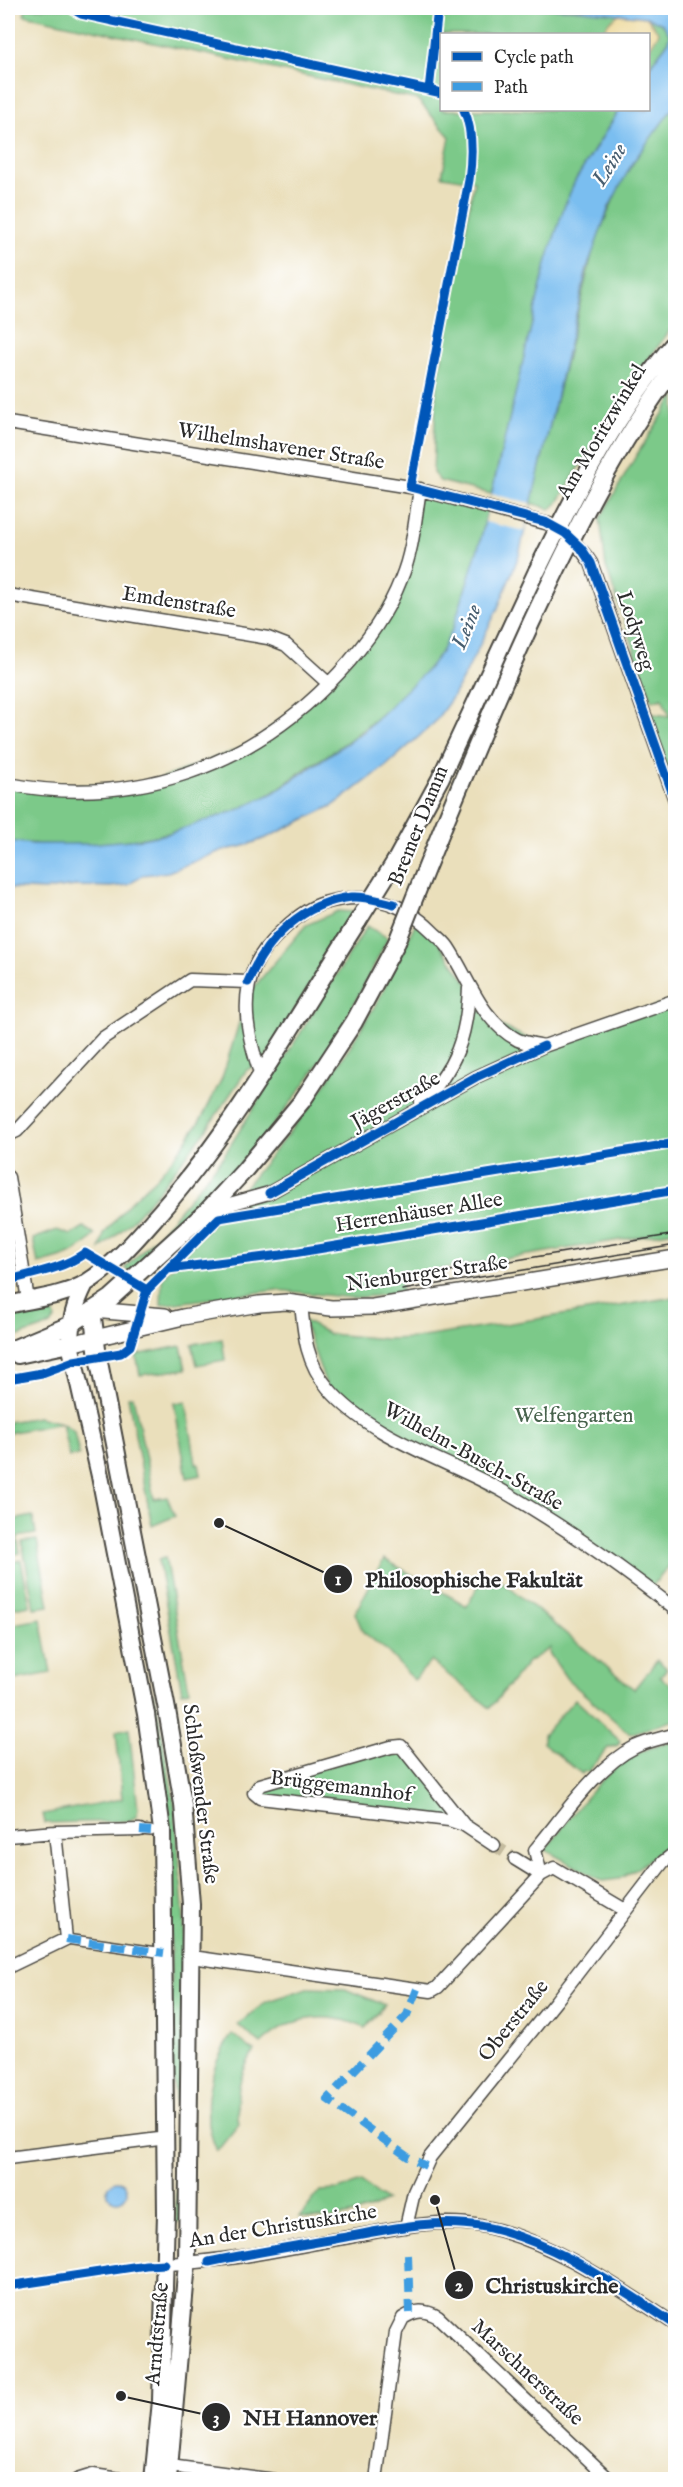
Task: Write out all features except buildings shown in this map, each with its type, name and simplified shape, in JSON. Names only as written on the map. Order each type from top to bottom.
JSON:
[{"type":"main road","name":"Bremer Damm","points":[[85,1284],[144,1231],[185,1184],[261,1076],[358,921],[396,860],[440,779],[537,571],[585,477],[640,388],[675,341]]},
{"type":"main road","name":"Bremer Damm","points":[[8,1351],[70,1325],[132,1281],[207,1211],[258,1155],[302,1101],[354,1022],[397,942],[458,787],[552,579],[604,476],[653,396],[675,366]]},
{"type":"main road","points":[[8,1305],[85,1284]]},
{"type":"main road","name":"Schloßwender Straße","points":[[85,1284],[75,1306],[70,1325],[70,1344],[100,1476],[146,1714],[162,1830],[167,2138],[165,2264]]},
{"type":"main road","points":[[35,1298],[92,1311]]},
{"type":"main road","name":"Schloßwender Straße","points":[[92,1311],[94,1338],[167,1710],[179,1782],[189,1870],[192,1957],[187,2263]]},
{"type":"main road","points":[[8,1357],[70,1344]]},
{"type":"main road","name":"Arndtstraße","points":[[169,2473],[187,2263]]},
{"type":"main road","name":"Arndtstraße","points":[[153,2480],[161,2401],[165,2264]]},
{"type":"street","name":"Am Moritzwinkel","points":[[565,533],[618,436],[675,352]]},
{"type":"street","name":"Wilhelmshavener Straße","points":[[8,423],[420,489],[545,522]]},
{"type":"street","points":[[8,783],[30,788],[86,791],[141,786],[196,771],[224,760],[280,727],[329,684],[368,638],[386,610],[402,579],[409,554],[420,489]]},
{"type":"street","name":"Lodyweg","points":[[545,522],[565,533],[581,548],[591,562],[675,803]]},
{"type":"street","name":"Emdenstraße","points":[[8,595],[268,638],[286,645],[329,684]]},
{"type":"street","points":[[261,1076],[247,1022],[248,981],[257,960],[300,915],[325,903],[360,897],[394,904],[425,924],[447,945],[469,988],[497,1024],[519,1040],[544,1046]]},
{"type":"street","points":[[8,1135],[17,1131],[103,1038],[190,980],[248,981]]},
{"type":"street","points":[[406,1115],[445,1076],[458,1049],[468,1017],[469,988]]},
{"type":"street","name":"Jägerstraße","points":[[207,1211],[269,1193],[476,1077],[544,1046],[675,1000]]},
{"type":"street","points":[[8,1177],[35,1298]]},
{"type":"street","name":"Herrenhäuser Allee","points":[[168,1269],[281,1255],[675,1190]]},
{"type":"street","name":"Nienburger Straße","points":[[70,1344],[183,1317],[259,1304],[301,1303],[331,1308],[373,1307],[675,1258]]},
{"type":"street","name":"Wilhelm-Busch-Straße","points":[[301,1303],[305,1347],[312,1364],[327,1387],[356,1415],[526,1505],[582,1541],[675,1610]]},
{"type":"street","name":"Nienburger Straße","points":[[92,1311],[183,1317]]},
{"type":"street","points":[[541,1875],[535,1850],[588,1787],[615,1760],[636,1746],[675,1734]]},
{"type":"street","name":"Brüggemannhof","points":[[464,1825],[401,1746],[390,1747],[260,1785],[254,1793],[260,1797],[448,1820],[464,1825],[494,1845]]},
{"type":"street","points":[[8,1836],[55,1832],[145,1831]]},
{"type":"street","points":[[55,1832],[66,1939]]},
{"type":"street","name":"Oberstraße","points":[[406,2227],[414,2192],[430,2157],[556,2001],[663,1862],[675,1852]]},
{"type":"street","points":[[515,1858],[541,1875]]},
{"type":"street","points":[[192,1957],[431,1991],[438,1987],[541,1875],[554,1868],[625,1910]]},
{"type":"street","points":[[8,1966],[66,1939],[164,1953]]},
{"type":"street","points":[[8,2158],[167,2138]]},
{"type":"street","name":"An der Christuskirche","points":[[165,2264],[209,2262],[406,2227],[456,2223],[505,2232],[588,2270],[675,2325]]},
{"type":"street","name":"Marschnerstraße","points":[[376,2480],[396,2332],[403,2318],[410,2313],[428,2311],[438,2317],[610,2480]]},
{"type":"street","points":[[169,2473],[275,2480]]},
{"type":"street","points":[[77,2480],[93,2475],[128,2480]]},
{"type":"green space","points":[[26,8],[546,8],[621,13],[653,20],[663,25],[670,35],[666,45],[650,66],[650,33],[440,33],[440,111],[618,111],[575,181],[555,235],[491,494],[440,481],[433,473],[436,391],[474,181],[442,176],[450,137],[418,100],[24,15]]},
{"type":"green space","points":[[675,105],[675,324],[631,382],[557,504],[550,509],[531,503],[594,246],[620,184],[647,141]]},
{"type":"green space","points":[[675,395],[675,803],[644,713],[670,716],[662,698],[652,701],[606,567],[600,519],[636,456]]},
{"type":"green space","points":[[420,489],[488,508],[464,600],[442,651],[427,671],[375,720],[267,796],[231,813],[200,824],[169,833],[105,843],[72,845],[8,841],[8,784],[141,786],[252,744],[349,662],[402,579]]},
{"type":"green space","points":[[338,911],[355,912],[265,1058],[246,1071],[204,1133],[160,1189],[130,1223],[100,1249],[104,1234],[130,1202],[157,1177],[182,1147],[203,1116],[222,1078],[248,994],[306,925]]},
{"type":"green space","points":[[418,918],[425,924],[497,1024],[544,1046],[675,1000],[675,1231],[400,1276],[402,1293],[353,1298],[277,1290],[161,1305],[162,1278],[241,1192],[310,1107],[346,1053],[379,999]]},
{"type":"green space","points":[[367,926],[388,938],[344,1023],[316,1067],[294,1099],[243,1162],[188,1221],[131,1273],[125,1268],[161,1232],[223,1157]]},
{"type":"green space","points":[[84,1227],[95,1235],[82,1247],[63,1257],[38,1264],[33,1239],[57,1230],[71,1235]]},
{"type":"green space","name":"Welfengarten","points":[[675,1297],[675,1559],[650,1589],[582,1541],[387,1433],[327,1387],[303,1320],[329,1334],[386,1339],[417,1338]]},
{"type":"green space","points":[[45,1309],[54,1314],[55,1319],[51,1325],[8,1340],[8,1316]]},
{"type":"green space","points":[[222,1339],[225,1360],[197,1365],[192,1344]]},
{"type":"green space","points":[[181,1346],[186,1369],[140,1375],[136,1355]]},
{"type":"green space","points":[[133,1396],[154,1499],[167,1497],[175,1516],[152,1526],[128,1397]]},
{"type":"green space","points":[[186,1401],[196,1464],[199,1464],[201,1475],[187,1478],[174,1403]]},
{"type":"green space","points":[[38,1417],[62,1423],[8,1433],[8,1422]]},
{"type":"green space","points":[[62,1423],[74,1431],[79,1455],[69,1457]]},
{"type":"green space","points":[[33,1516],[36,1534],[17,1537],[20,1553],[8,1556],[8,1521]]},
{"type":"green space","points":[[37,1540],[49,1606],[34,1608],[22,1542]]},
{"type":"green space","points":[[165,1557],[189,1690],[182,1692],[158,1560]]},
{"type":"green space","points":[[384,1559],[467,1606],[485,1574],[505,1584],[634,1689],[657,1660],[667,1668],[660,1677],[675,1689],[675,1720],[630,1734],[567,1679],[549,1653],[550,1648],[528,1662],[490,1708],[431,1661],[414,1680],[386,1650],[363,1632],[355,1613]]},
{"type":"green space","points":[[21,1560],[30,1605],[8,1609],[8,1563]]},
{"type":"green space","points":[[41,1619],[51,1673],[8,1681],[8,1625]]},
{"type":"green space","points":[[154,1693],[175,1805],[184,1921],[181,2222],[176,2222],[177,2110],[171,2066],[170,1848],[167,1806],[151,1694]]},
{"type":"green space","points":[[575,1699],[620,1741],[618,1745],[608,1748],[589,1771],[582,1774],[543,1743],[543,1735]]},
{"type":"green space","points":[[129,1728],[138,1809],[136,1817],[128,1821],[45,1823],[43,1814],[122,1799],[116,1731]]},
{"type":"green space","points":[[675,1741],[675,1839],[635,1870],[619,1879],[602,1881],[545,1850],[590,1792],[617,1767],[632,1756],[655,1746]]},
{"type":"green space","points":[[401,1746],[464,1825],[260,1798],[260,1785]]},
{"type":"green space","points":[[307,1988],[345,1989],[385,2005],[365,2028],[337,2019],[310,2019],[284,2027],[261,2044],[238,2025],[266,2002]]},
{"type":"green space","points":[[232,2034],[254,2051],[239,2086],[237,2104],[239,2124],[217,2151],[208,2121],[209,2091],[217,2062]]},
{"type":"green space","points":[[361,2182],[386,2201],[365,2211],[334,2218],[300,2217],[320,2191],[338,2190]]},
{"type":"sand","points":[[619,14],[647,17],[659,33],[650,47],[650,33],[602,33],[609,22]]},
{"type":"water","name":"Leine","points":[[518,8],[675,8],[675,105],[633,162],[609,207],[587,268],[519,555],[498,608],[451,699],[434,723],[386,766],[334,805],[266,838],[241,847],[223,850],[168,872],[143,875],[128,885],[76,886],[44,890],[8,888],[8,841],[32,844],[87,844],[141,839],[167,834],[237,810],[273,793],[363,732],[427,670],[441,652],[453,628],[480,542],[547,260],[564,207],[575,181],[618,111],[650,111],[650,66],[666,45],[670,35],[663,24],[647,17],[571,9]]},
{"type":"water","points":[[117,2181],[124,2184],[127,2191],[124,2198],[117,2201],[110,2198],[107,2191],[110,2184]]},
{"type":"pier","points":[[491,494],[531,503],[524,531],[485,522]]},
{"type":"tunnel","points":[[494,1845],[515,1859]]},
{"type":"tram line","points":[[400,1279],[676,1234]]},
{"type":"tram line","points":[[402,1290],[676,1245]]},
{"type":"marked path","points":[[140,1830],[151,1831]]},
{"type":"marked path","points":[[66,1939],[164,1953]]},
{"type":"marked path","points":[[417,1989],[407,2015],[327,2099],[408,2157],[426,2166]]},
{"type":"marked path","points":[[408,2255],[410,2313]]},
{"type":"cycle path","points":[[71,8],[81,14],[440,93]]},
{"type":"cycle path","points":[[429,90],[438,8]]},
{"type":"cycle path","points":[[464,111],[471,144],[469,180],[410,487],[545,522],[565,533],[581,548],[591,563],[676,803]]},
{"type":"cycle path","points":[[248,982],[265,951],[276,937],[303,914],[334,900],[352,897],[394,904]]},
{"type":"cycle path","points":[[269,1193],[476,1077],[544,1046]]},
{"type":"cycle path","points":[[8,1379],[42,1373],[74,1361],[121,1353],[130,1346],[147,1290],[219,1218],[676,1143]]},
{"type":"cycle path","points":[[168,1269],[281,1255],[676,1190]]},
{"type":"cycle path","points":[[8,1280],[58,1267],[85,1253],[147,1290]]},
{"type":"cycle path","points":[[209,2262],[410,2226],[445,2223],[480,2226],[507,2232],[558,2253],[607,2280],[676,2325]]},
{"type":"cycle path","points":[[8,2286],[165,2264]]},
{"type":"place","name":"Philosophische Fakultät","points":[[219,1523]]},
{"type":"place","name":"Christuskirche","points":[[435,2200]]},
{"type":"place","name":"NH Hannover","points":[[121,2396]]}]
